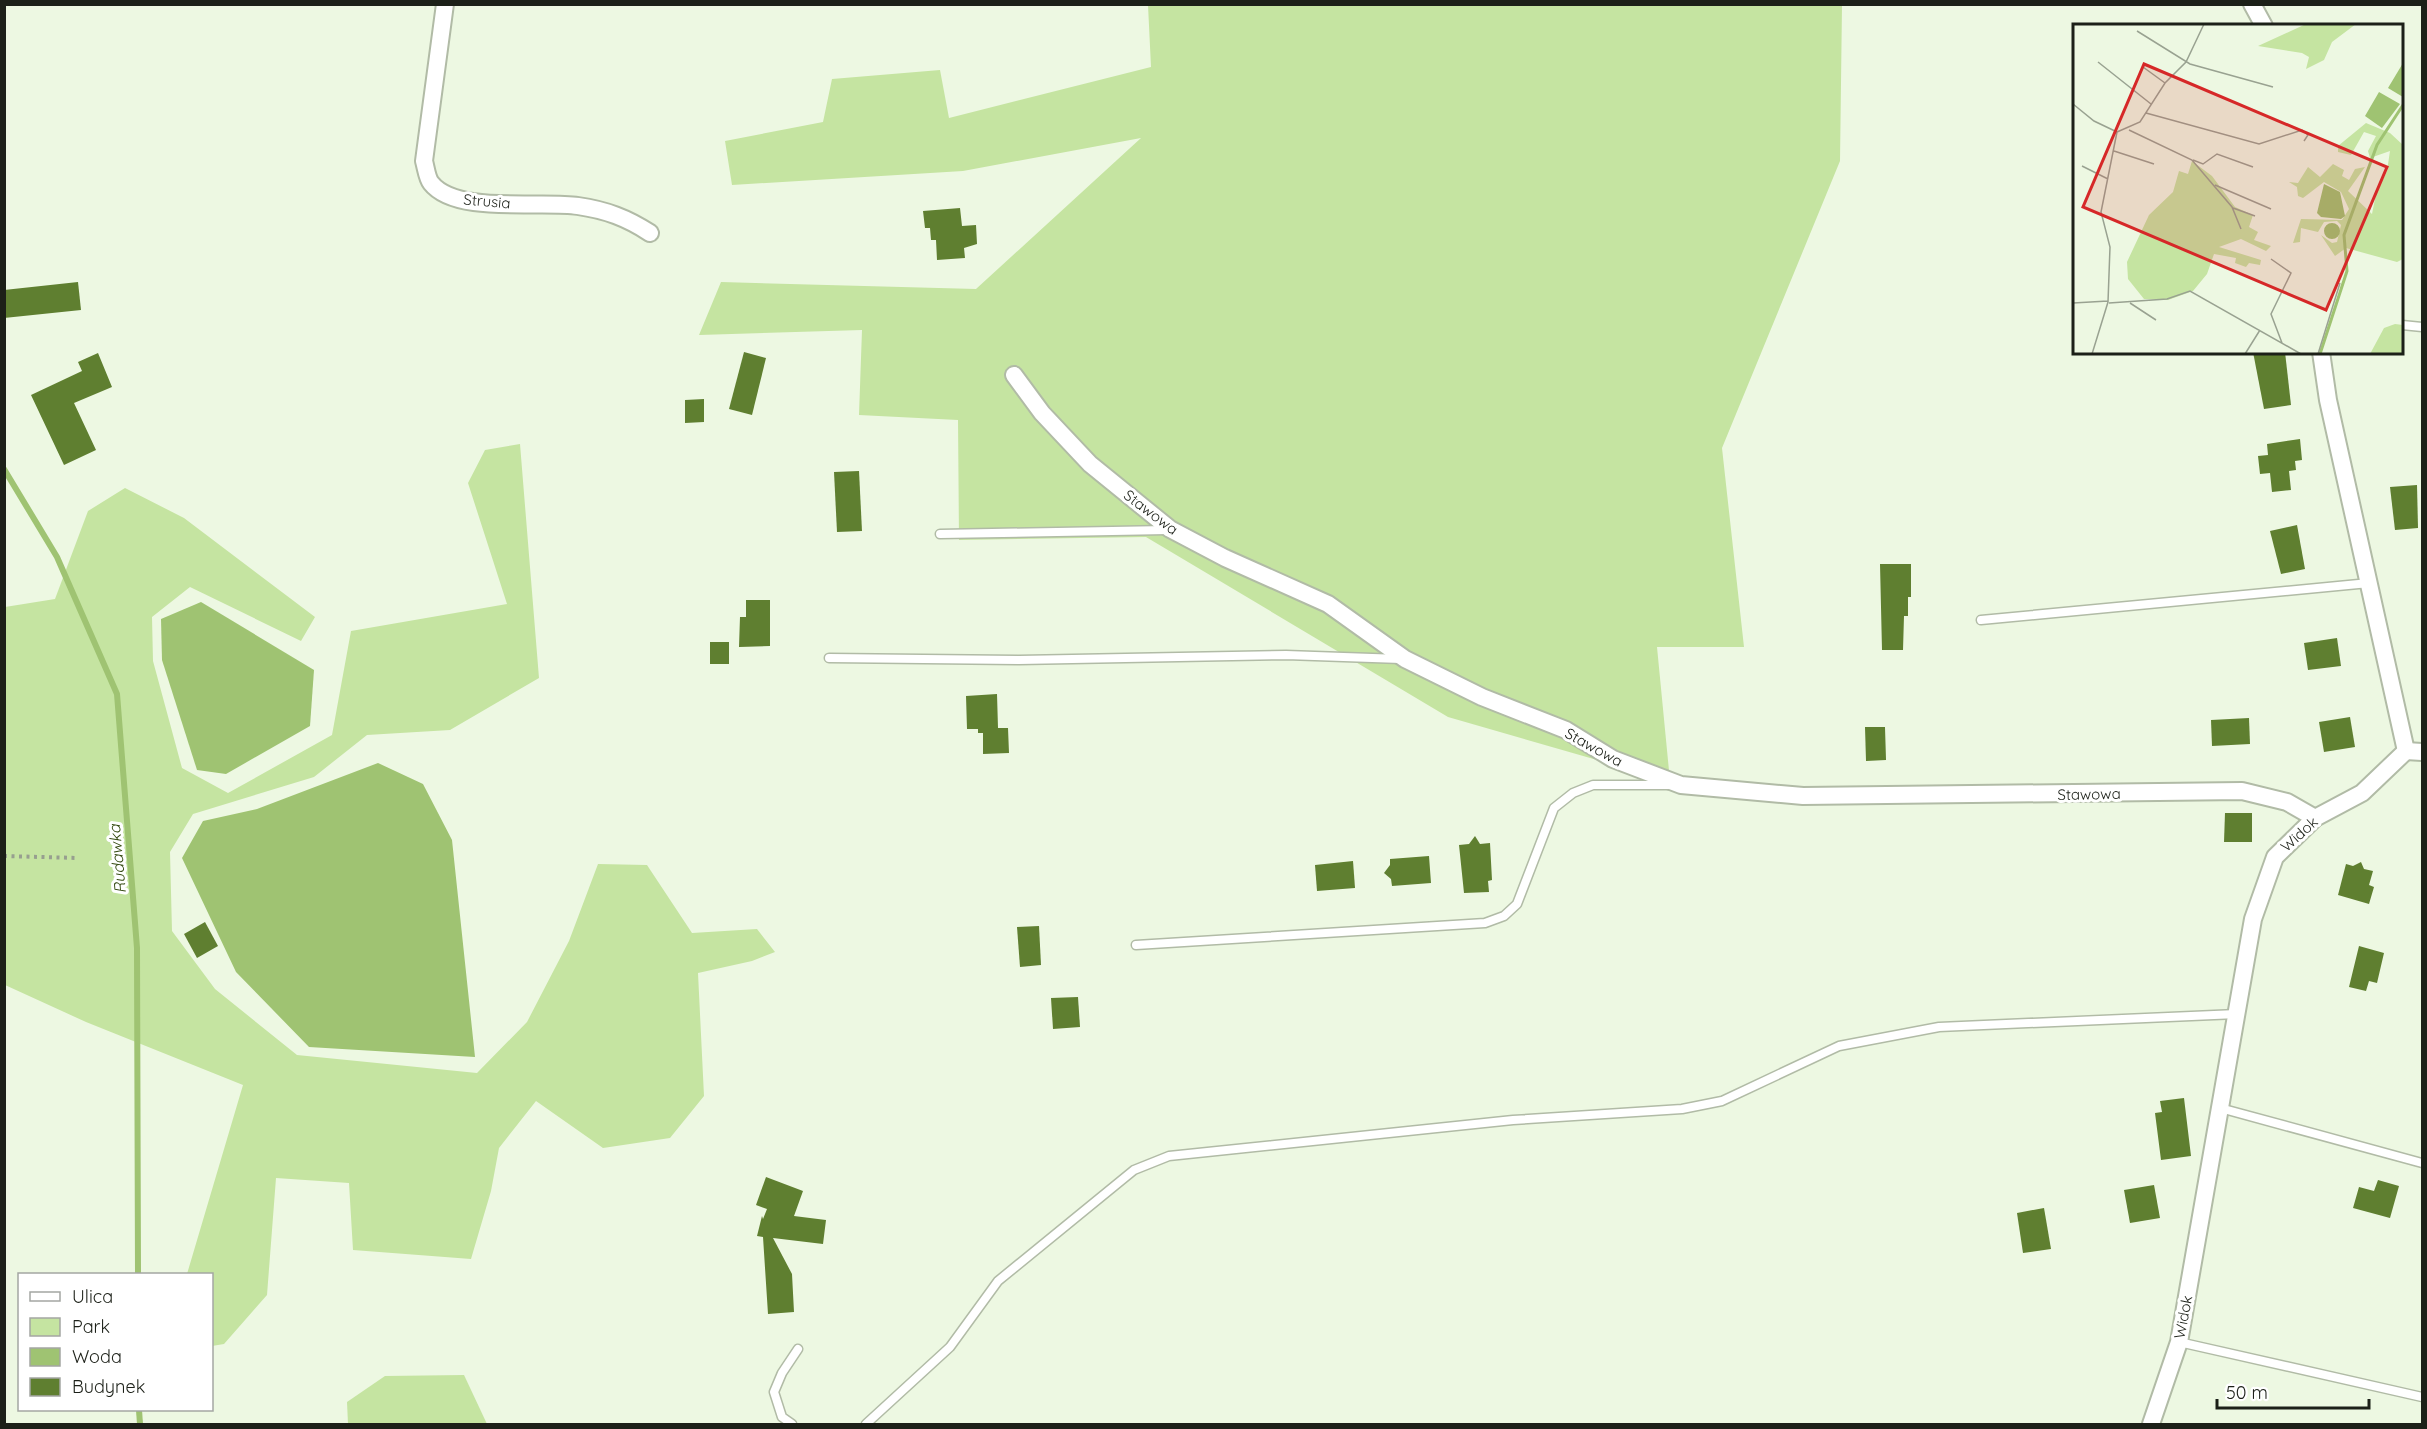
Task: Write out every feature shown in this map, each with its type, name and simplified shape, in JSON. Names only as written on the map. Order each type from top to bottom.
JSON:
[{"type":"street","name":"Strusia","points":[[445,4],[424,161],[430,183],[448,196],[470,202],[577,205],[621,215],[650,233]]},
{"type":"street","points":[[2252,4],[2263,24]]},
{"type":"street","name":"Widok","points":[[2151,1425],[2179,1342],[2253,919],[2274,857],[2315,818],[2362,793],[2414,752],[2368,583],[2328,400],[2321,354]]},
{"type":"street","name":"Stawowa","points":[[1014,375],[1042,413],[1090,464],[1170,530],[1225,558],[1328,604],[1405,659],[1482,697],[1566,730],[1613,759],[1681,785],[1803,796],[2242,791],[2287,802],[2315,818]]},
{"type":"lane","points":[[2403,326],[2422,327]]},
{"type":"lane","points":[[940,534],[1170,530]]},
{"type":"lane","points":[[1981,620],[2368,583]]},
{"type":"lane","points":[[829,658],[1019,660],[1286,655],[1405,659]]},
{"type":"lane","points":[[1136,945],[1485,923],[1504,916],[1517,904],[1554,808],[1573,793],[1593,785],[1681,785]]},
{"type":"lane","points":[[866,1425],[950,1347],[998,1281],[1134,1170],[1168,1156],[1513,1120],[1682,1109],[1722,1101],[1839,1046],[1939,1027],[2237,1014]]},
{"type":"lane","points":[[2220,1108],[2422,1163]]},
{"type":"lane","points":[[2179,1342],[2422,1397]]},
{"type":"lane","points":[[792,1425],[782,1417],[774,1392],[782,1373],[798,1349]]},
{"type":"path","points":[[4,856],[78,858]]},
{"type":"green space","points":[[1148,5],[1842,5],[1840,161],[1722,448],[1744,647],[1657,647],[1670,781],[1448,717],[1146,537],[959,540],[958,420],[859,415],[862,330],[699,335],[721,282],[976,289],[1141,138],[963,171],[732,185],[725,141],[823,122],[832,79],[940,70],[949,118],[1151,67]]},
{"type":"green space","points":[[520,444],[539,678],[450,730],[367,735],[314,777],[193,814],[170,852],[172,931],[215,989],[297,1055],[477,1073],[527,1022],[569,941],[598,864],[647,865],[692,933],[757,929],[775,952],[752,961],[698,973],[704,1096],[670,1138],[603,1148],[536,1101],[499,1148],[491,1191],[471,1259],[353,1250],[349,1183],[276,1178],[267,1295],[224,1344],[213,1346],[213,1273],[187,1273],[243,1085],[86,1022],[5,985],[5,607],[55,599],[88,511],[125,488],[184,518],[315,617],[301,641],[190,587],[152,617],[153,661],[182,768],[228,793],[332,735],[351,631],[507,604],[468,483],[485,450]]},
{"type":"green space","points":[[464,1375],[487,1424],[348,1424],[347,1402],[385,1376]]},
{"type":"water","points":[[201,602],[314,670],[310,726],[226,774],[197,770],[162,660],[161,619]]},
{"type":"water","points":[[378,763],[423,784],[452,840],[475,1057],[309,1047],[236,972],[182,858],[203,821],[257,809]]},
{"type":"building","points":[[960,208],[962,226],[976,225],[977,244],[964,248],[965,258],[937,260],[936,240],[931,240],[930,228],[925,228],[923,211]]},
{"type":"building","points":[[78,282],[81,310],[4,318],[4,290]]},
{"type":"building","points":[[744,352],[766,358],[752,415],[729,409]]},
{"type":"building","points":[[98,353],[112,387],[74,403],[96,450],[64,465],[31,395],[82,371],[78,362]]},
{"type":"building","points":[[2253,354],[2285,354],[2291,405],[2264,409]]},
{"type":"building","points":[[704,399],[704,422],[685,423],[685,400]]},
{"type":"building","points":[[2300,439],[2302,460],[2295,461],[2296,470],[2289,471],[2291,490],[2272,492],[2270,473],[2260,474],[2258,456],[2268,455],[2267,444]]},
{"type":"building","points":[[859,471],[862,531],[837,532],[834,472]]},
{"type":"building","points":[[2417,485],[2418,528],[2395,530],[2390,487]]},
{"type":"building","points":[[2297,525],[2305,569],[2281,574],[2270,531]]},
{"type":"building","points":[[1880,564],[1911,564],[1911,597],[1908,597],[1908,616],[1904,616],[1903,650],[1882,650]]},
{"type":"building","points":[[746,600],[770,600],[770,646],[739,647],[740,617],[746,617]]},
{"type":"building","points":[[2337,638],[2341,666],[2308,670],[2304,643]]},
{"type":"building","points":[[710,642],[729,642],[729,664],[710,664]]},
{"type":"building","points":[[997,694],[998,728],[1008,728],[1009,753],[983,754],[983,733],[978,733],[978,729],[967,729],[966,696]]},
{"type":"building","points":[[2350,717],[2355,747],[2324,752],[2319,722]]},
{"type":"building","points":[[2249,718],[2250,744],[2212,746],[2211,720]]},
{"type":"building","points":[[1865,727],[1885,727],[1886,760],[1866,761]]},
{"type":"building","points":[[2225,813],[2252,813],[2252,842],[2224,842]]},
{"type":"building","points":[[1475,836],[1480,844],[1490,843],[1492,880],[1488,881],[1489,892],[1464,893],[1459,845],[1469,844]]},
{"type":"building","points":[[1429,856],[1431,883],[1392,886],[1391,879],[1384,873],[1390,865],[1390,859]]},
{"type":"building","points":[[1353,861],[1355,888],[1317,891],[1315,865]]},
{"type":"building","points":[[2361,862],[2364,869],[2373,871],[2369,885],[2374,887],[2369,904],[2338,895],[2346,864],[2353,866]]},
{"type":"building","points":[[205,922],[218,946],[197,958],[184,934]]},
{"type":"building","points":[[1039,926],[1041,965],[1020,967],[1017,927]]},
{"type":"building","points":[[2359,946],[2384,953],[2377,983],[2369,981],[2366,991],[2349,987]]},
{"type":"building","points":[[1078,997],[1080,1027],[1053,1029],[1051,998]]},
{"type":"building","points":[[2184,1098],[2191,1156],[2161,1160],[2155,1113],[2162,1112],[2160,1101]]},
{"type":"building","points":[[766,1177],[803,1191],[794,1216],[826,1220],[823,1244],[773,1238],[792,1274],[794,1312],[768,1314],[763,1237],[757,1236],[762,1216],[763,1219],[767,1209],[756,1205]]},
{"type":"building","points":[[2378,1180],[2399,1186],[2390,1218],[2353,1208],[2359,1187],[2374,1191]]},
{"type":"building","points":[[2154,1185],[2160,1218],[2130,1223],[2124,1190]]},
{"type":"building","points":[[2044,1208],[2051,1249],[2023,1253],[2017,1213]]},
{"type":"waterway","name":"Rudawka","points":[[4,469],[57,557],[117,694],[137,948],[138,1273]]},
{"type":"waterway","name":"Rudawka","points":[[139,1411],[140,1424]]}]
